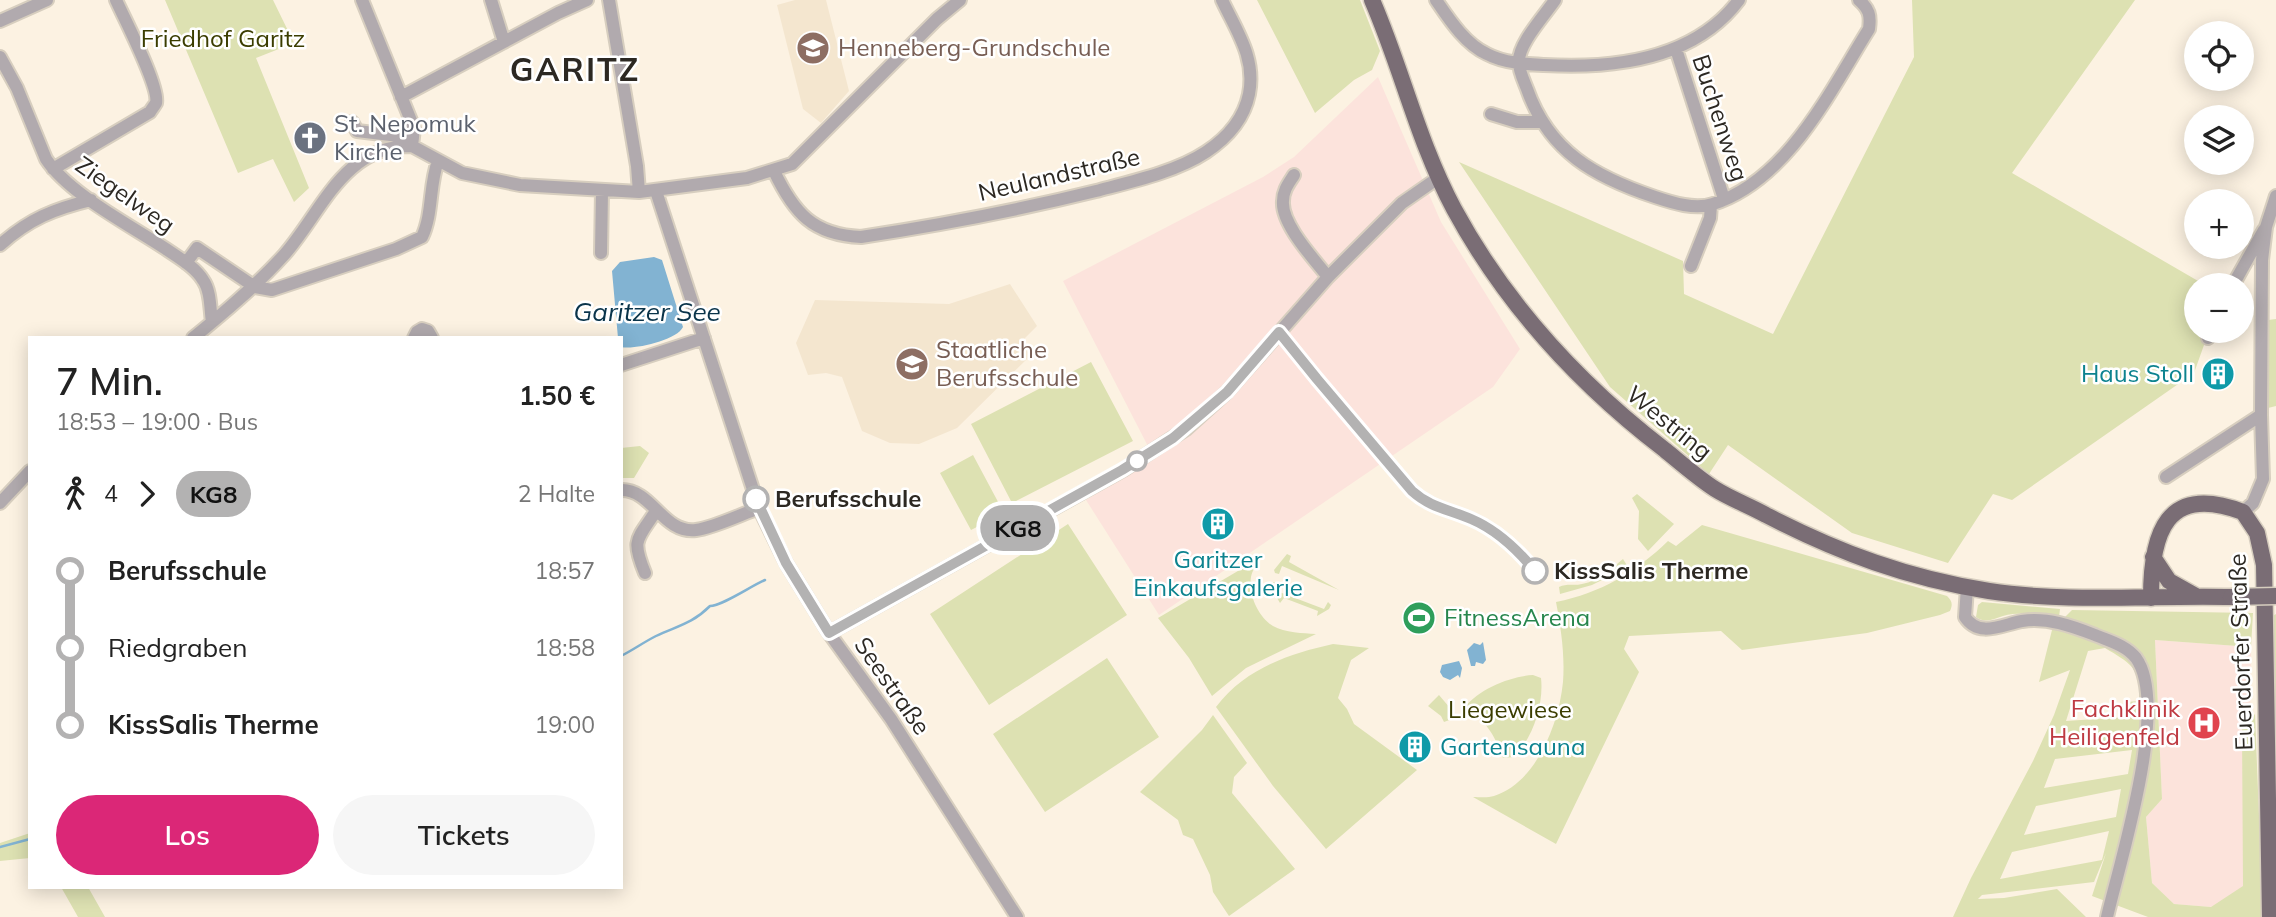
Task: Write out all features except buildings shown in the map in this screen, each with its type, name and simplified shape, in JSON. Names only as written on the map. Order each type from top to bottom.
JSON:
[{"type":"main road","name":"Westring","points":[[1372,0],[1438,178],[1470,237],[1527,319],[1590,388],[1715,488],[1822,543],[1892,569],[1935,581],[2026,595],[2151,598],[2276,596]]},
{"type":"main road","points":[[2151,598],[2153,556],[2160,530],[2171,516],[2182,508],[2210,502],[2243,512]]},
{"type":"main road","name":"Euerdorfer Straße","points":[[2243,512],[2257,533],[2264,565],[2270,917]]},
{"type":"main road","points":[[2153,556],[2169,581],[2199,597]]},
{"type":"street","points":[[0,20],[47,0]]},
{"type":"street","points":[[53,169],[150,112],[156,104],[156,93],[116,0]]},
{"type":"street","points":[[362,0],[414,128],[412,146]]},
{"type":"street","points":[[491,0],[503,42]]},
{"type":"street","points":[[401,97],[587,0]]},
{"type":"street","points":[[609,0],[639,192]]},
{"type":"street","points":[[352,122],[358,131],[399,136],[462,173],[508,184],[639,192],[747,178],[792,164],[937,19],[960,0]]},
{"type":"street","name":"Neulandstraße","points":[[774,171],[783,191],[798,212],[819,229],[842,236],[861,237],[1067,198],[1133,182],[1205,153],[1228,135],[1241,118],[1249,97],[1250,58],[1222,0]]},
{"type":"street","points":[[1436,0],[1475,47],[1489,56],[1518,63],[1583,67],[1631,61],[1676,49],[1715,24],[1739,0]]},
{"type":"street","points":[[1555,0],[1527,39],[1520,51],[1518,63],[1541,122],[1569,153],[1605,178],[1661,199],[1690,206],[1710,205],[1749,186],[1792,147],[1816,115],[1869,29],[1870,18],[1863,4]]},
{"type":"street","name":"Buchenweg","points":[[1676,49],[1724,199]]},
{"type":"street","name":"Ziegelweg","points":[[0,57],[17,88],[46,159],[53,169],[70,187],[202,276],[207,286],[212,322]]},
{"type":"street","points":[[1491,114],[1517,122],[1541,122]]},
{"type":"street","points":[[194,336],[255,287],[286,253],[329,192],[358,164],[392,146],[412,146]]},
{"type":"street","points":[[186,263],[197,248],[255,287],[272,290],[396,249],[422,237],[427,228],[433,174],[438,161]]},
{"type":"street","points":[[1294,175],[1285,188],[1282,202],[1285,217],[1328,277]]},
{"type":"street","points":[[829,633],[1122,470],[1173,438],[1227,392],[1328,277],[1375,230],[1411,195],[1438,178]]},
{"type":"street","points":[[601,253],[602,191]]},
{"type":"street","name":"Seestraße","points":[[656,191],[759,508],[786,563],[829,633],[891,719],[1017,917]]},
{"type":"street","points":[[2243,512],[2253,503],[2263,479],[2262,260],[2266,227],[2276,196]]},
{"type":"street","points":[[0,245],[20,226],[63,206],[92,200]]},
{"type":"street","name":"Buchenweg","points":[[1690,266],[1710,218],[1710,205]]},
{"type":"street","points":[[2241,273],[2266,227]]},
{"type":"street","points":[[415,336],[422,329],[428,331],[431,336]]},
{"type":"street","points":[[623,364],[704,338]]},
{"type":"street","points":[[2166,477],[2261,415]]},
{"type":"street","points":[[0,503],[28,473]]},
{"type":"street","points":[[623,490],[644,498],[678,529],[697,530],[759,508]]},
{"type":"street","points":[[645,573],[636,551],[636,540],[656,511]]},
{"type":"street","points":[[1967,587],[1965,617],[1980,630],[2026,621],[2060,623],[2120,645],[2138,660],[2146,693],[2146,748],[2107,917]]},
{"type":"shaded area","name":"Henneberg-Grundschule","points":[[795,0],[826,0],[849,91],[821,123],[803,109],[777,5]]},
{"type":"shaded area","points":[[1378,77],[1441,222],[1520,349],[1493,387],[1159,615],[1086,500],[1154,458],[1063,281],[1263,177],[1294,157]]},
{"type":"shaded area","name":"Staatliche Berufsschule","points":[[1010,284],[1037,326],[1025,338],[1025,347],[1030,356],[957,428],[919,444],[890,443],[862,431],[842,377],[826,373],[808,375],[796,343],[815,300],[949,304]]},
{"type":"shaded area","name":"Fachklinik Heiligenfeld","points":[[2155,640],[2251,647],[2248,891],[2211,907],[2174,904],[2152,883],[2146,817],[2162,799]]},
{"type":"green space","name":"Friedhof Garitz","points":[[165,0],[273,0],[294,43],[256,58],[309,188],[294,202],[273,159],[238,173]]},
{"type":"green space","points":[[1257,0],[1360,0],[1380,51],[1372,70],[1354,80],[1315,113]]},
{"type":"green space","points":[[1912,0],[2135,0],[2012,173],[2184,273],[2184,343],[2205,343],[2194,373],[2012,500],[1993,494],[1948,563],[1852,533],[1728,445],[1709,474],[1610,387],[1459,162],[1683,261],[1684,294],[1773,334],[1914,57]]},
{"type":"green space","points":[[2276,319],[2276,406],[2268,408],[2268,320]]},
{"type":"green space","points":[[1091,362],[1133,441],[1012,503],[971,424]]},
{"type":"green space","points":[[640,446],[649,453],[634,478],[623,478],[623,448]]},
{"type":"green space","points":[[973,455],[1004,513],[971,530],[940,473]]},
{"type":"green space","points":[[1637,494],[1674,524],[1648,551],[1638,539],[1639,511],[1632,498]]},
{"type":"green space","points":[[1068,524],[1127,615],[989,705],[930,614]]},
{"type":"green space","points":[[1702,525],[1947,596],[1952,603],[1951,609],[1940,615],[1867,633],[1742,650],[1721,631],[1629,636],[1624,649],[1639,672],[1556,844],[1473,797],[1494,796],[1509,789],[1534,765],[1551,732],[1563,682],[1562,642],[1556,602],[1588,593],[1617,580],[1668,541],[1676,546]]},
{"type":"green space","points":[[1287,554],[1291,556],[1289,562],[1339,590],[1282,566],[1279,574],[1275,573],[1274,570]]},
{"type":"green space","points":[[1260,558],[1252,572],[1250,584],[1253,598],[1263,617],[1283,630],[1316,634],[1246,668],[1212,696],[1189,658],[1158,618]]},
{"type":"green space","points":[[1623,559],[1628,567],[1592,585],[1560,594],[1559,587],[1594,580]]},
{"type":"green space","points":[[1273,582],[1278,583],[1274,590],[1324,609],[1328,602],[1331,605],[1317,616],[1318,611],[1284,598],[1280,603],[1272,589]]},
{"type":"green space","points":[[1982,602],[2060,609],[2059,617],[2017,614],[1983,620],[1976,617],[1978,605]]},
{"type":"green space","points":[[2072,610],[2253,613],[2251,647],[2155,640],[2162,799],[2146,817],[2152,883],[2174,904],[2211,907],[2243,886],[2242,728],[2255,714],[2263,917],[2148,917],[2092,896],[2106,853],[2094,882],[1982,895],[1978,899],[2004,898],[2057,889],[2086,917],[1953,917],[2033,761],[2054,715],[2070,670],[2039,682],[2052,630]],"holes":[[[2105,648],[2133,668],[2138,681],[2139,701],[2127,702],[2126,717],[2066,721],[2088,651]],[[2132,750],[2128,774],[2044,788],[2055,759]],[[2121,789],[2116,817],[2024,835],[2036,806]],[[2109,831],[2102,860],[2000,879],[2012,852]]]},
{"type":"green space","points":[[2276,614],[2276,762],[2273,616]]},
{"type":"green space","points":[[1333,644],[1369,648],[1351,660],[1338,698],[1354,724],[1417,770],[1326,849],[1273,786],[1216,707],[1240,683],[1268,665]]},
{"type":"green space","points":[[1107,658],[1159,737],[1045,812],[993,734]]},
{"type":"green space","name":"Liegewiese","points":[[1533,675],[1541,678],[1541,699],[1536,720],[1521,749],[1514,757],[1503,758],[1489,729],[1465,707],[1478,695],[1496,685]]},
{"type":"green space","name":"Liegewiese","points":[[1439,695],[1450,708],[1452,719],[1444,722],[1441,716],[1428,706]]},
{"type":"green space","points":[[1213,715],[1247,763],[1234,777],[1232,793],[1295,869],[1229,916],[1213,892],[1210,875],[1193,839],[1183,835],[1178,820],[1140,792],[1202,730]]},
{"type":"green space","points":[[28,834],[28,858],[0,861],[0,843]]},
{"type":"green space","points":[[62,889],[89,889],[105,917],[78,917]]},
{"type":"water","name":"Garitzer See","points":[[654,257],[662,260],[683,327],[679,332],[655,343],[623,347],[623,336],[618,336],[612,271],[620,262]]},
{"type":"water","points":[[1483,642],[1486,660],[1483,664],[1476,662],[1475,666],[1471,666],[1467,650],[1474,643],[1480,645]]},
{"type":"water","points":[[1459,661],[1462,668],[1460,678],[1458,675],[1450,680],[1443,677],[1440,672],[1442,665]]},
{"type":"waterway","points":[[623,655],[656,636],[691,621],[710,606],[765,580]]},
{"type":"waterway","points":[[0,847],[28,840]]},
{"type":"bus line","name":"KG8","points":[[756,499],[786,563],[829,633],[1122,470],[1173,438],[1227,392],[1279,332],[1412,491],[1428,504],[1472,519],[1505,539],[1535,571]]},
{"type":"place","name":"Henneberg-Grundschule","points":[[813,48]]},
{"type":"place","name":"St. Nepomuk Kirche","points":[[310,138]]},
{"type":"place","name":"Staatliche Berufsschule","points":[[912,364]]},
{"type":"place","name":"Haus Stoll","points":[[2218,374]]},
{"type":"place","name":"Berufsschule","points":[[756,499]]},
{"type":"place","name":"Garitzer Einkaufsgalerie","points":[[1218,524]]},
{"type":"place","name":"KissSalis Therme","points":[[1535,571]]},
{"type":"place","name":"FitnessArena","points":[[1419,618]]},
{"type":"place","name":"Fachklinik Heiligenfeld","points":[[2204,723]]},
{"type":"place","name":"Gartensauna","points":[[1415,747]]},
{"type":"district","name":"GARITZ","points":[[575,70]]}]
